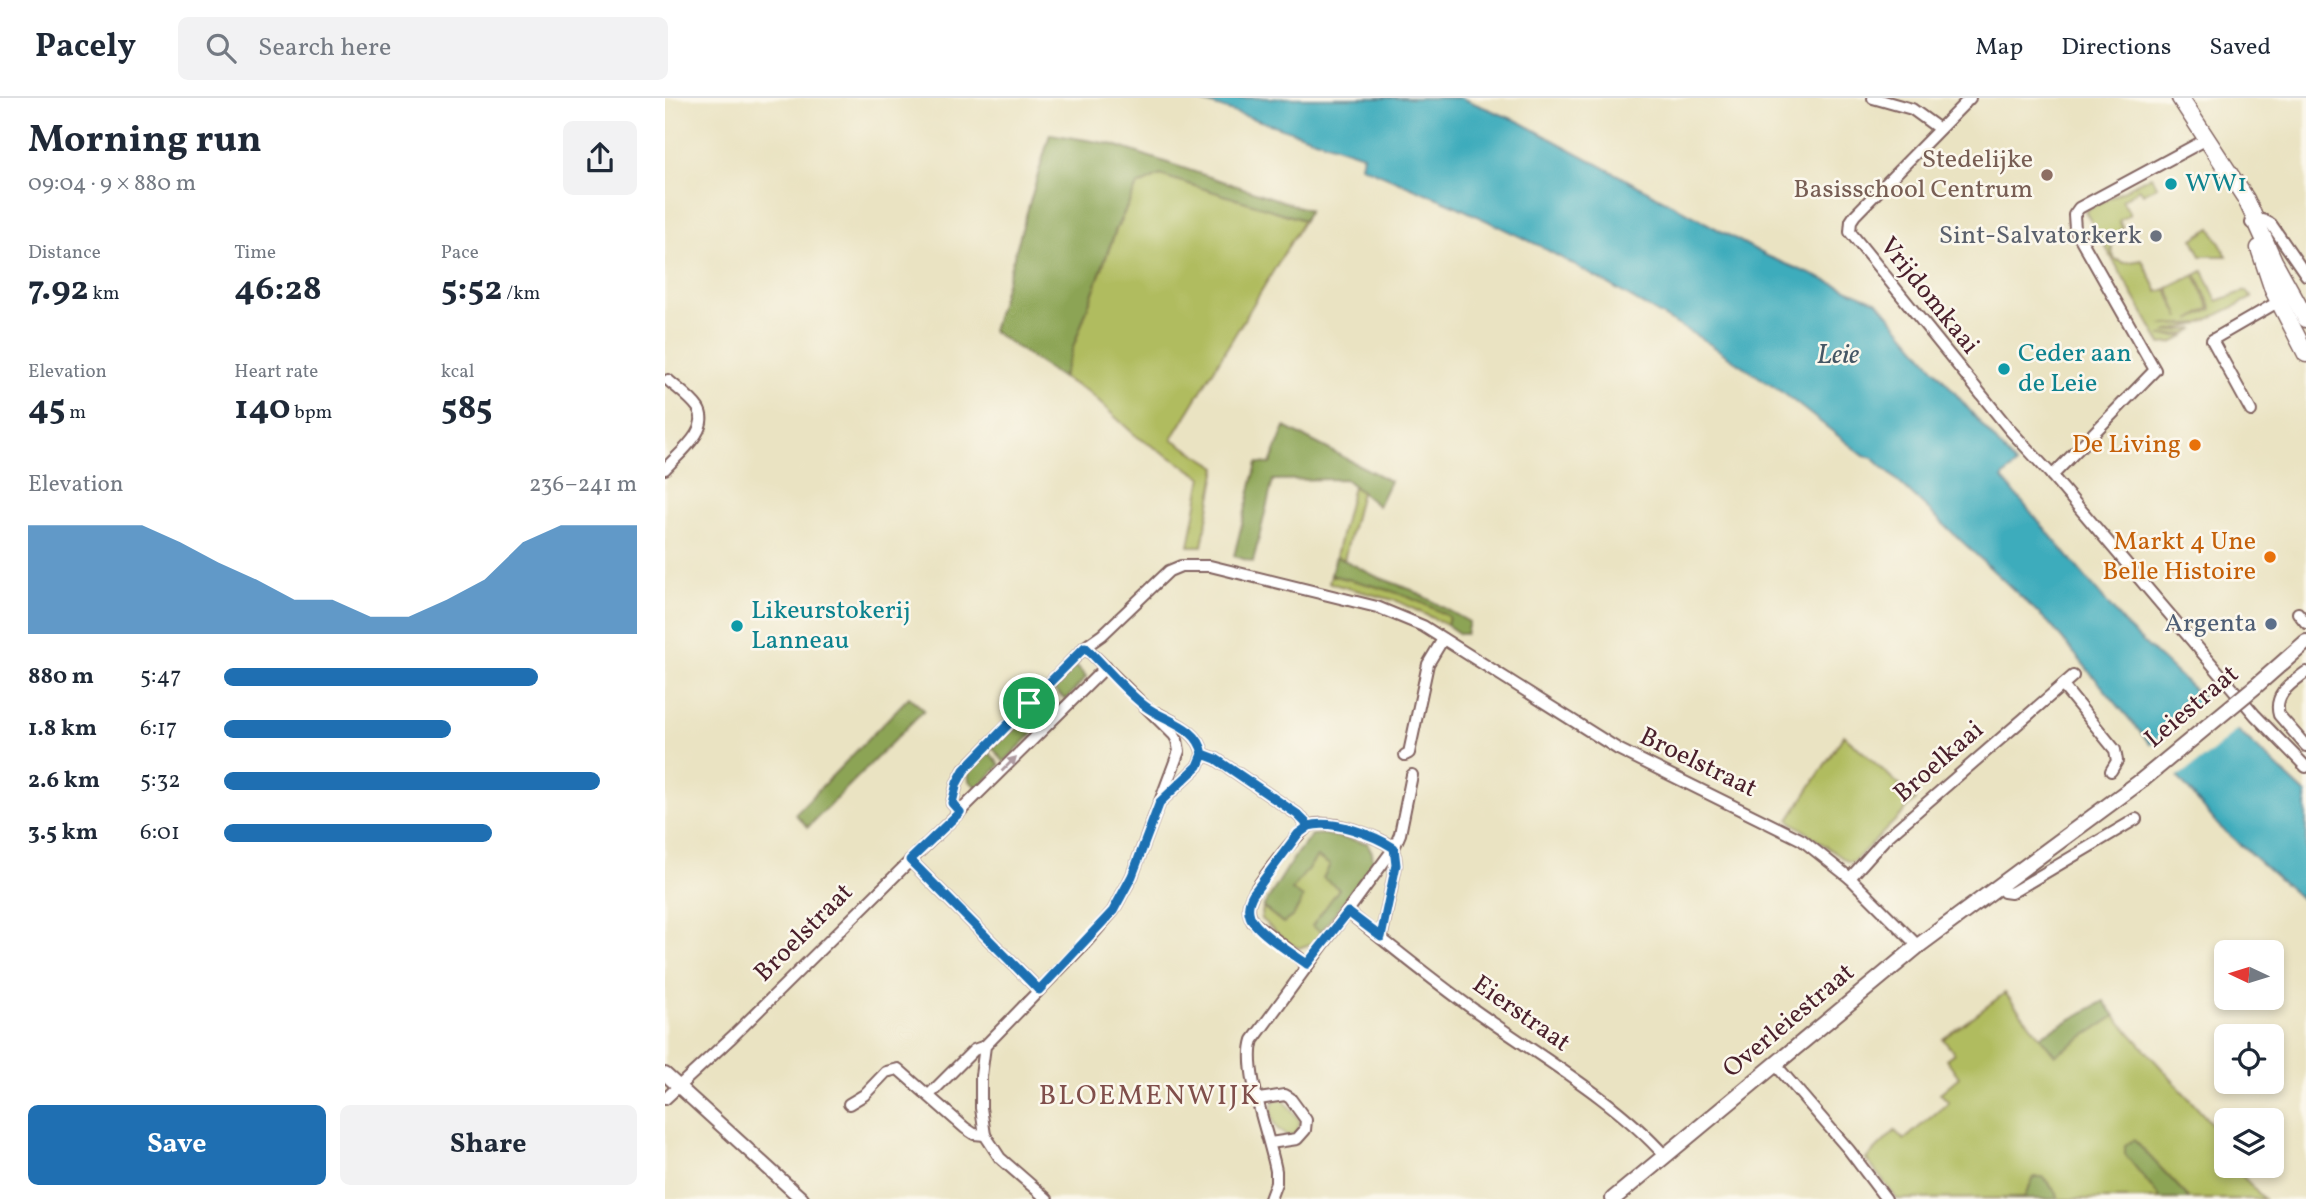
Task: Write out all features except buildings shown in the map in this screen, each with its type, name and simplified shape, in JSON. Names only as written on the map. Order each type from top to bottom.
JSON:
[{"type":"main road","points":[[2180,98],[2238,187],[2305,350]]},
{"type":"main road","points":[[2285,298],[2306,319]]},
{"type":"main road","name":"Leiestraat","points":[[2141,781],[2306,642]]},
{"type":"main road","name":"Overleiestraat","points":[[1613,1199],[1918,946],[2141,781]]},
{"type":"street","points":[[1873,98],[1912,109],[1938,128],[1970,98]]},
{"type":"street","name":"Vrijdomkaai","points":[[1938,128],[1855,215],[1850,232],[2001,420],[2052,476],[2233,690],[2306,767]]},
{"type":"street","points":[[2052,476],[2155,370],[2075,229],[2073,218],[2080,208],[2207,139]]},
{"type":"street","points":[[2254,222],[2265,220],[2276,228],[2306,275]]},
{"type":"street","points":[[2252,411],[2212,340],[2285,298]]},
{"type":"street","points":[[665,469],[699,431],[702,420],[699,410],[669,380]]},
{"type":"street","name":"Broelstraat","points":[[960,812],[952,803],[957,783],[964,770],[1085,647],[1102,635],[1169,571],[1181,566],[1195,565],[1377,607],[1400,615],[1618,749],[1802,840],[1850,877],[1918,946]]},
{"type":"street","points":[[2298,613],[2306,623]]},
{"type":"street","points":[[1405,755],[1409,753],[1428,664],[1443,639]]},
{"type":"street","points":[[929,1096],[974,1050],[985,1046],[1113,911],[1132,876],[1177,757],[1179,745],[1174,736],[1085,647]]},
{"type":"street","name":"Broelstraat","points":[[665,1099],[1106,667]]},
{"type":"street","name":"Leiestraat","points":[[2306,672],[2283,692],[2277,709],[2279,715],[2306,746]]},
{"type":"street","name":"Broelkaai","points":[[1850,877],[1885,839],[2073,676]]},
{"type":"street","points":[[2063,686],[2115,750],[2116,761],[2111,771]]},
{"type":"street","points":[[1146,707],[1184,728],[1199,742],[1203,754],[1198,766],[1160,802]]},
{"type":"street","points":[[1203,754],[1216,759],[1297,814],[1309,826]]},
{"type":"street","points":[[1381,937],[1396,865],[1394,848],[1412,775]]},
{"type":"street","points":[[1999,886],[2004,892],[2011,894],[2136,819]]},
{"type":"street","points":[[1307,964],[1250,918],[1248,908],[1255,890],[1298,834],[1309,826],[1324,824],[1363,833],[1394,848]]},
{"type":"street","points":[[1271,1199],[1277,1177],[1249,1059],[1253,1040],[1394,848]]},
{"type":"street","points":[[910,860],[1039,990]]},
{"type":"street","name":"Eierstraat","points":[[1348,912],[1467,1004],[1615,1110],[1648,1136],[1665,1156]]},
{"type":"street","points":[[985,1046],[981,1087],[985,1135],[1000,1158],[1047,1199]]},
{"type":"street","points":[[1775,1064],[1849,1150],[1886,1199]]},
{"type":"street","points":[[849,1104],[864,1095],[886,1072],[895,1068],[902,1071],[965,1128],[985,1135]]},
{"type":"street","points":[[665,1074],[802,1199]]},
{"type":"street","points":[[1259,1099],[1285,1095],[1306,1120],[1305,1130],[1297,1139],[1270,1143]]},
{"type":"green space","points":[[1050,134],[1111,144],[1309,210],[1304,220],[1160,175],[1137,186],[1116,229],[1062,378],[992,331]]},
{"type":"green space","points":[[1160,175],[1304,220],[1172,439],[1217,467],[1202,546],[1189,546],[1202,477],[1136,436],[1087,391],[1062,378],[1116,230],[1137,186]]},
{"type":"green space","points":[[2151,176],[2157,186],[2143,194],[2140,189],[2122,200],[2130,214],[2119,221],[2123,228],[2112,245],[2115,259],[2124,263],[2142,260],[2158,292],[2166,289],[2180,318],[2168,288],[2195,275],[2210,308],[2190,320],[2212,309],[2196,275],[2203,271],[2217,301],[2246,291],[2252,298],[2201,323],[2161,325],[2200,324],[2165,332],[2195,329],[2186,334],[2160,336],[2186,336],[2172,343],[2161,344],[2085,211]]},
{"type":"green space","points":[[2211,228],[2227,256],[2201,256],[2193,239]]},
{"type":"green space","points":[[1285,427],[1390,481],[1378,506],[1345,479],[1273,480],[1253,562],[1234,556],[1257,463],[1270,464]]},
{"type":"green space","points":[[1353,486],[1361,492],[1344,560],[1336,556]]},
{"type":"green space","points":[[1336,556],[1375,576],[1412,590],[1469,622],[1466,634],[1460,634],[1447,625],[1449,617],[1420,602],[1378,587],[1331,575]]},
{"type":"green space","points":[[1331,575],[1406,596],[1449,617],[1447,625],[1397,601],[1329,583]]},
{"type":"green space","points":[[1070,667],[1077,667],[1086,677],[1066,700],[1051,687]]},
{"type":"green space","points":[[909,697],[924,710],[808,827],[795,814]]},
{"type":"green space","points":[[1037,700],[1052,714],[1004,762],[992,747]]},
{"type":"green space","points":[[1844,735],[1916,800],[1853,862],[1847,861],[1789,820]]},
{"type":"green space","points":[[987,750],[1000,765],[978,788],[969,781],[968,770]]},
{"type":"green space","points":[[1323,834],[1367,843],[1373,861],[1321,932],[1312,926],[1339,889],[1323,878],[1330,865],[1317,857],[1292,890],[1303,898],[1294,915],[1283,923],[1263,907],[1297,853],[1312,835]]},
{"type":"green space","points":[[1316,857],[1330,865],[1339,889],[1313,926],[1321,932],[1316,942],[1299,948],[1288,943],[1261,919],[1263,907],[1283,923],[1294,915],[1303,898],[1292,890]]},
{"type":"green space","points":[[2005,993],[2055,1055],[2115,1016],[2214,1127],[2214,1178],[2244,1178],[2264,1199],[2190,1199],[2134,1140],[2125,1154],[2161,1199],[2058,1199],[2044,1178],[2034,1177],[2024,1198],[1897,1199],[1866,1159],[1895,1131],[1904,1140],[1949,1102],[1940,1093],[1959,1077],[1946,1059],[1954,1053],[1943,1039]]},
{"type":"green space","points":[[2104,1001],[2115,1016],[2055,1055],[2040,1036]]},
{"type":"green space","points":[[1283,1099],[1300,1121],[1293,1135],[1281,1132],[1272,1119],[1274,1101]]},
{"type":"green space","points":[[2134,1140],[2190,1199],[2161,1199],[2125,1154],[2125,1145]]},
{"type":"green space","points":[[2034,1177],[2043,1177],[2058,1199],[2003,1199],[2024,1198]]},
{"type":"water","name":"Leie","points":[[1191,98],[1461,98],[1520,122],[1767,256],[1878,302],[2016,465],[2002,478],[2128,628],[2306,794],[2306,903],[2218,825],[2049,623],[1873,458],[1864,456],[1786,395],[1702,339],[1538,245],[1454,205],[1361,166],[1363,155]]},
{"type":"pier","points":[[2208,696],[2240,727],[2215,750],[2174,780],[2148,748],[2181,716]]},
{"type":"place","name":"Stedelijke Basisschool Centrum","points":[[2047,175]]},
{"type":"place","name":"WW1","points":[[2171,184]]},
{"type":"place","name":"Sint-Salvatorkerk","points":[[2156,236]]},
{"type":"place","name":"Ceder aan de Leie","points":[[2004,369]]},
{"type":"place","name":"De Living","points":[[2195,445]]},
{"type":"place","name":"Markt 4 Une Belle Histoire","points":[[2270,557]]},
{"type":"place","name":"Argenta","points":[[2271,624]]},
{"type":"place","name":"Likeurstokerij Lanneau","points":[[737,626]]},
{"type":"district","name":"BLOEMENWIJK","points":[[1150,1096]]},
{"type":"route","points":[[1029,703],[964,770],[957,783],[952,803],[960,812],[910,860],[1039,990],[1113,911],[1132,876],[1160,802],[1198,766],[1203,754],[1216,759],[1297,814],[1309,826],[1324,824],[1363,833],[1394,848],[1396,865],[1381,937],[1348,912],[1307,964],[1253,922],[1249,913],[1253,894],[1298,834],[1309,826],[1297,814],[1216,759],[1203,754],[1199,742],[1184,728],[1146,707],[1085,647],[1029,703]]}]
